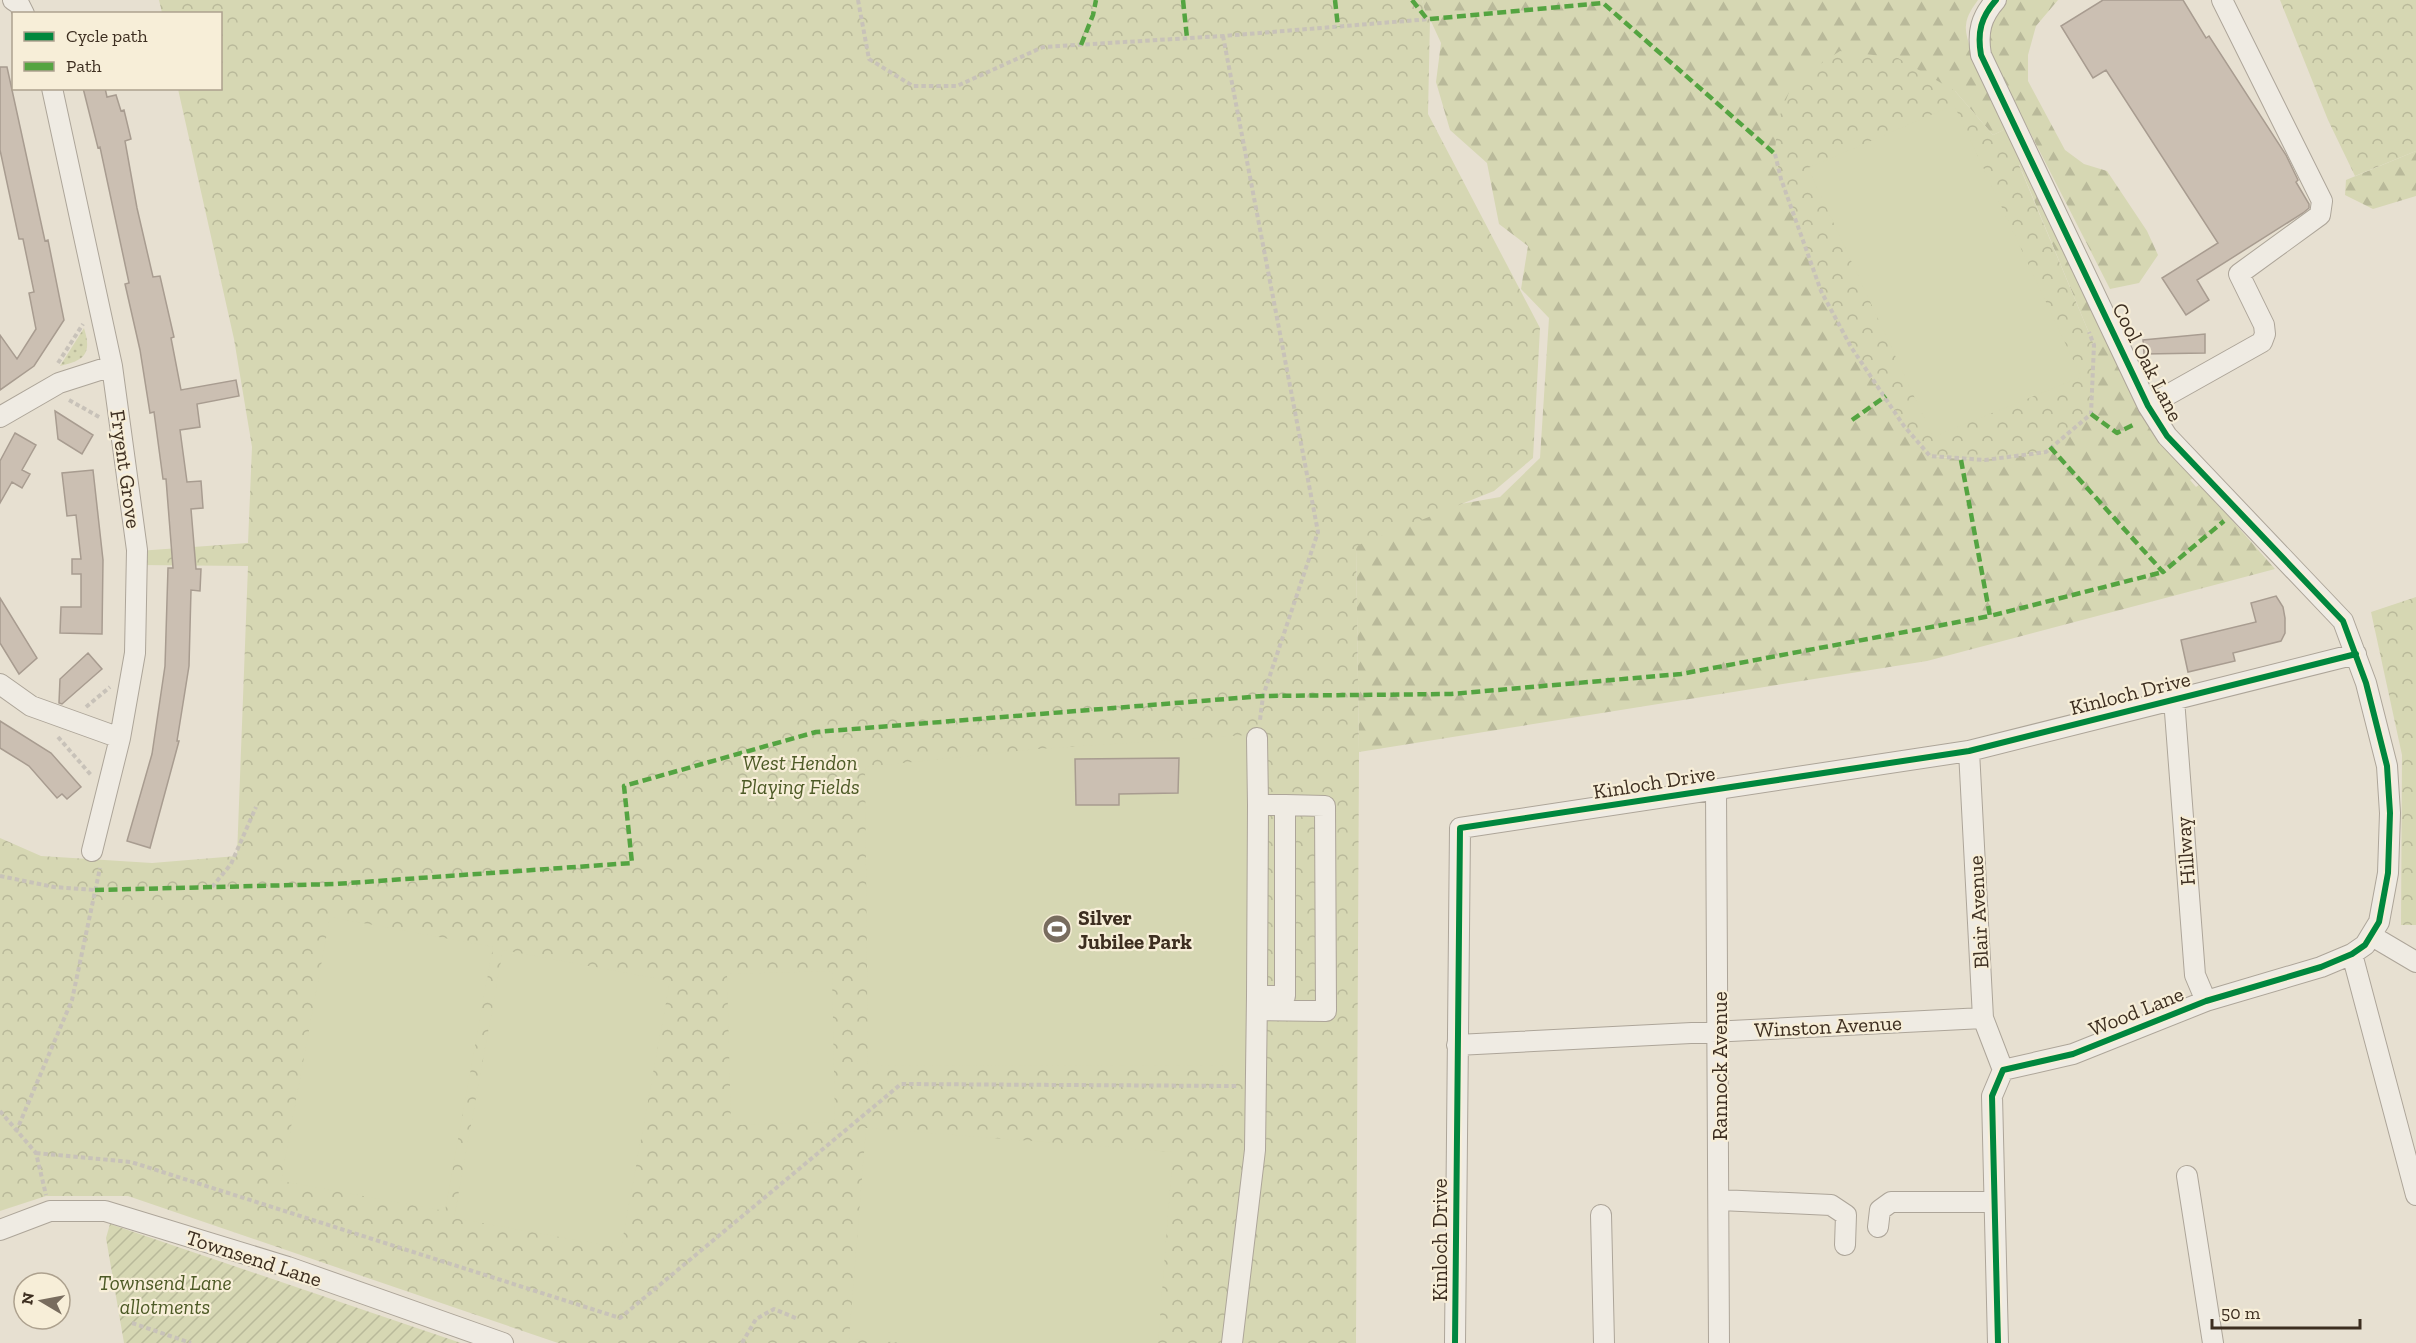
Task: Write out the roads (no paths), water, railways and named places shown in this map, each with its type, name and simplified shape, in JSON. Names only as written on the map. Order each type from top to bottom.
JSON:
[{"type":"street","points":[[14,0],[20,4],[23,12]]},
{"type":"street","name":"Cool Oak Lane","points":[[1996,0],[1981,23],[1978,37],[1981,55],[2148,406],[2167,436],[2343,621],[2356,654],[2387,766]]},
{"type":"street","points":[[2148,406],[2262,342],[2265,334],[2264,325],[2239,274],[2320,215],[2322,201],[2222,0]]},
{"type":"street","name":"Fryent Grove","points":[[52,90],[112,366],[137,550],[135,653],[120,738],[92,851]]},
{"type":"street","points":[[0,417],[59,383],[112,366]]},
{"type":"street","name":"Kinloch Drive","points":[[1455,1343],[1460,828],[1970,751],[2356,654]]},
{"type":"street","points":[[0,684],[31,706],[120,738]]},
{"type":"street","name":"Hillway","points":[[2174,699],[2195,975],[2206,1001]]},
{"type":"street","points":[[1232,1343],[1255,1150],[1257,738]]},
{"type":"street","name":"Blair Avenue","points":[[1970,751],[1983,1018],[2003,1070]]},
{"type":"street","name":"Wood Lane","points":[[2003,1070],[2073,1054],[2206,1001],[2321,967],[2352,954],[2365,945],[2379,922],[2388,873],[2390,813],[2387,766]]},
{"type":"street","name":"Rannock Avenue","points":[[1716,789],[1719,1343]]},
{"type":"street","points":[[1257,1003],[1326,1011],[1325,806],[1258,805]]},
{"type":"street","points":[[1257,1003],[1285,996],[1285,805]]},
{"type":"street","points":[[2372,936],[2416,962]]},
{"type":"street","points":[[2352,954],[2416,1195]]},
{"type":"street","name":"Winston Avenue","points":[[1457,1045],[1983,1018]]},
{"type":"street","points":[[1998,1343],[1992,1096],[2003,1070]]},
{"type":"street","points":[[2187,1176],[2213,1343]]},
{"type":"street","points":[[1720,1200],[1831,1205],[1846,1215],[1845,1245]]},
{"type":"street","points":[[1878,1227],[1880,1210],[1891,1202],[1994,1202]]},
{"type":"street","name":"Townsend Lane","points":[[0,1230],[50,1211],[105,1211],[288,1268],[503,1343]]},
{"type":"street","points":[[1601,1215],[1605,1343]]},
{"type":"place","name":"Silver Jubilee Park","points":[[1057,929]]},
{"type":"park label","name":"West Hendon Playing Fields","points":[[800,774]]},
{"type":"park label","name":"Townsend Lane allotments","points":[[165,1294]]}]
